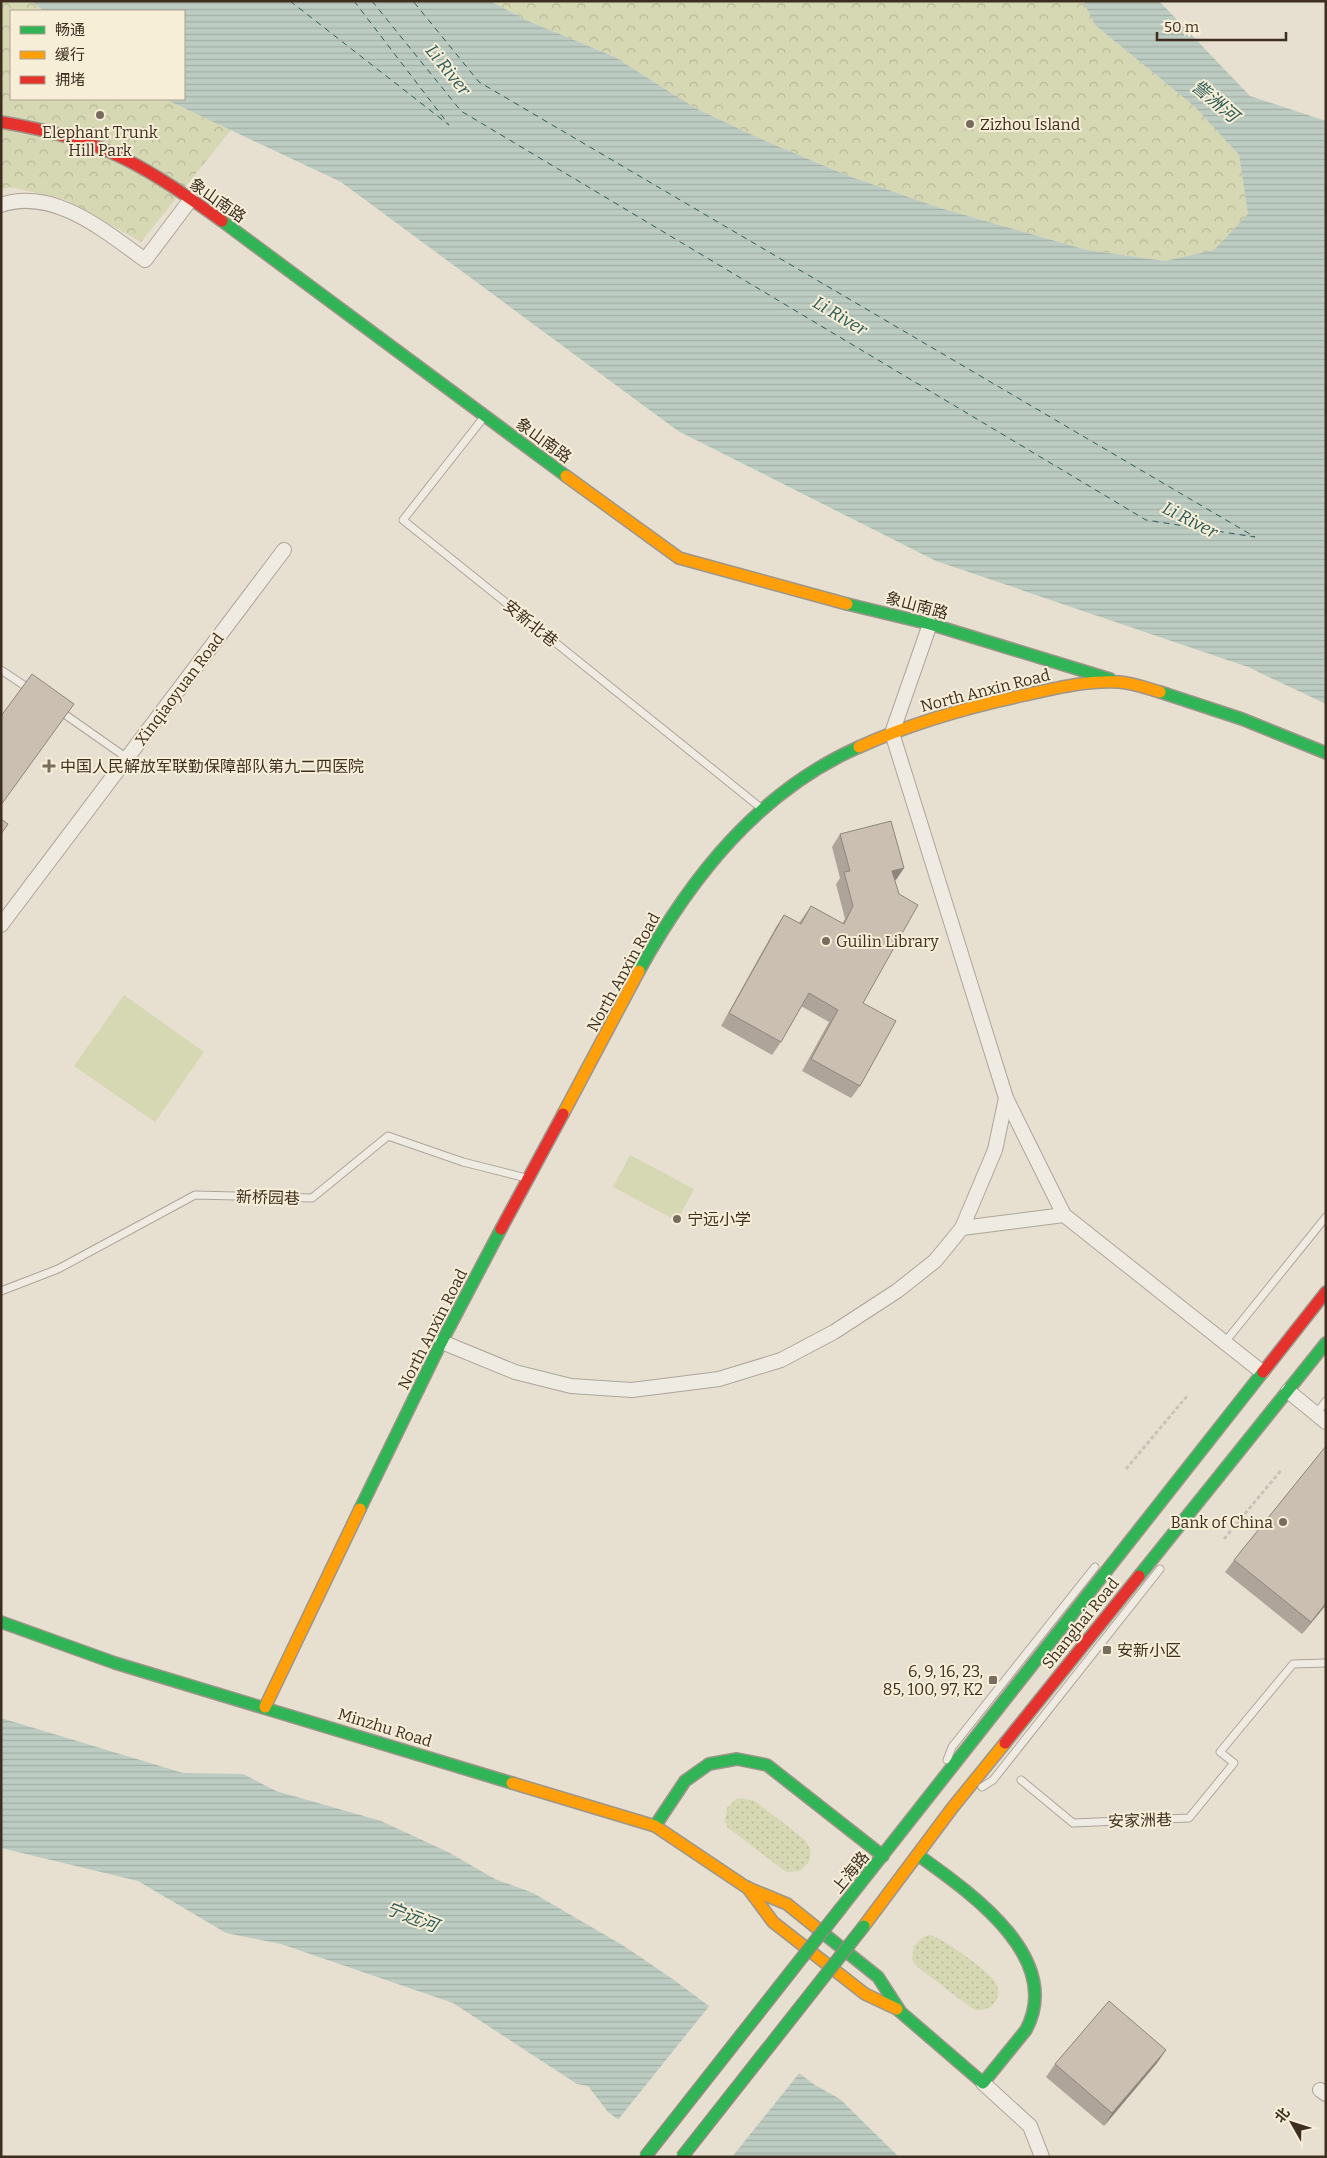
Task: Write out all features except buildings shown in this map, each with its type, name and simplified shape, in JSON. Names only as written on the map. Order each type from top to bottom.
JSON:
[{"type":"main road","name":"象山南路","points":[[1,122],[37,128],[105,150],[127,160],[191,199],[284,266],[484,417],[679,558],[831,600],[930,624],[1119,681]]},
{"type":"main road","name":"North Anxin Road","points":[[265,1707],[442,1342],[645,961],[695,882],[725,844],[762,808],[802,777],[846,753],[940,715],[1039,691],[1119,681],[1235,716],[1326,753]]},
{"type":"main road","name":"Shanghai Road","points":[[883,1856],[1326,1292]]},
{"type":"main road","name":"Shanghai Road","points":[[682,2157],[864,1926],[953,1807],[1326,1343]]},
{"type":"main road","name":"Minzhu Road","points":[[1,1622],[115,1663],[655,1826],[746,1887]]},
{"type":"main road","points":[[655,1826],[686,1781],[709,1764],[738,1759],[767,1765],[883,1856]]},
{"type":"main road","points":[[746,1887],[773,1922],[865,1994],[900,2011],[983,2083],[1030,2024],[1038,1996],[1032,1968],[1019,1946],[1002,1924],[957,1884],[918,1855]]},
{"type":"main road","name":"上海路","points":[[645,2157],[883,1856]]},
{"type":"main road","points":[[746,1887],[787,1904],[878,1977],[900,2011]]},
{"type":"street","points":[[1,205],[23,201],[54,205],[84,219],[145,260],[191,199]]},
{"type":"street","name":"Xinqiaoyuan Road","points":[[1,925],[284,550]]},
{"type":"street","points":[[930,624],[892,733],[1006,1098],[1064,1215],[1262,1372]]},
{"type":"street","points":[[442,1342],[515,1372],[571,1386],[632,1390],[720,1379],[781,1360],[834,1332],[897,1291],[935,1261],[962,1228],[995,1150],[1006,1098]]},
{"type":"street","points":[[962,1228],[1064,1215]]},
{"type":"street","points":[[1288,1391],[1321,1418]]},
{"type":"street","points":[[983,2083],[1030,2126],[1042,2157]]},
{"type":"lane","name":"安新北巷","points":[[484,417],[402,520],[762,808]]},
{"type":"lane","points":[[1,670],[41,697]]},
{"type":"lane","points":[[56,708],[127,758]]},
{"type":"lane","name":"新桥园巷","points":[[1,1291],[58,1269],[196,1195],[312,1198],[388,1136],[463,1162],[529,1178]]},
{"type":"lane","points":[[1225,1342],[1326,1217]]},
{"type":"lane","points":[[1222,1410],[1262,1372]]},
{"type":"lane","points":[[1259,1440],[1288,1391]]},
{"type":"lane","points":[[1321,1418],[1326,1401]]},
{"type":"lane","points":[[934,1792],[952,1747],[1097,1563]]},
{"type":"lane","points":[[953,1807],[993,1780],[1163,1566]]},
{"type":"lane","name":"安家洲巷","points":[[1021,1780],[1073,1823],[1189,1818],[1234,1763],[1220,1752],[1293,1664],[1326,1663]]},
{"type":"path","points":[[1126,1469],[1187,1396]]},
{"type":"path","points":[[1224,1539],[1282,1469]]},
{"type":"green space","name":"Elephant Trunk Hill Park","points":[[1,1],[31,1],[43,10],[10,10],[10,100],[167,100],[231,130],[141,242],[64,199],[10,187],[1,190]]},
{"type":"green space","name":"Zizhou Island","points":[[490,1],[1083,1],[1095,25],[1194,106],[1239,155],[1248,214],[1215,250],[1165,261],[1087,250],[940,208],[846,175],[763,140],[695,108],[615,57],[528,21]]},
{"type":"green space","points":[[124,995],[204,1052],[155,1122],[74,1066]]},
{"type":"green space","points":[[630,1155],[694,1189],[677,1221],[613,1187]]},
{"type":"green space","points":[[742,1798],[755,1801],[804,1839],[811,1850],[809,1862],[800,1871],[786,1872],[727,1827],[725,1821],[727,1808],[736,1799]]},
{"type":"green space","points":[[930,1935],[955,1948],[992,1978],[998,1990],[997,1998],[991,2006],[986,2009],[974,2010],[915,1965],[912,1959],[914,1946],[923,1937]]},
{"type":"water","points":[[31,1],[490,1],[528,21],[615,57],[695,108],[763,140],[846,175],[940,208],[1087,250],[1165,261],[1214,250],[1248,214],[1239,155],[1194,106],[1095,25],[1083,1],[1159,1],[1250,96],[1326,121],[1326,704],[1248,667],[936,561],[678,431],[341,182],[167,100],[185,100],[185,10],[43,10]]},
{"type":"water","name":"宁远河","points":[[1,1718],[183,1773],[243,1774],[276,1791],[381,1821],[448,1852],[495,1879],[533,1893],[624,1946],[674,1980],[815,2085],[840,2099],[899,2157],[669,2157],[608,2112],[588,2086],[577,2084],[453,2003],[281,1944],[226,1933],[138,1881],[1,1848]]},
{"type":"pier","points":[[710,2005],[801,2071],[732,2157],[664,2157],[617,2121]]},
{"type":"ferry route","points":[[290,1],[449,125],[354,1]]},
{"type":"ferry route","points":[[372,1],[461,111],[1146,520],[1255,537],[479,82],[413,1]]},
{"type":"traffic: fast","points":[[222,221],[566,476]]},
{"type":"traffic: fast","points":[[847,604],[930,624],[1110,679]]},
{"type":"traffic: fast","points":[[1160,692],[1242,719],[1326,753]]},
{"type":"traffic: fast","points":[[639,971],[681,903],[705,870],[731,840],[759,812],[790,787],[823,765],[859,747]]},
{"type":"traffic: fast","points":[[360,1509],[440,1345],[501,1229]]},
{"type":"traffic: fast","points":[[1139,1576],[1326,1343]]},
{"type":"traffic: fast","points":[[841,1908],[1263,1372]]},
{"type":"traffic: fast","points":[[1,1622],[115,1663],[512,1783]]},
{"type":"traffic: fast","points":[[655,1826],[685,1781],[709,1764],[737,1759],[767,1765],[883,1856]]},
{"type":"traffic: fast","points":[[897,2009],[983,2083],[1026,2030],[1035,2003],[1033,1977],[1022,1952],[1005,1929],[961,1887],[918,1855]]},
{"type":"traffic: fast","points":[[645,2157],[841,1908]]},
{"type":"traffic: fast","points":[[682,2157],[864,1926]]},
{"type":"traffic: fast","points":[[818,1929],[878,1977],[900,2011]]},
{"type":"traffic: slow","points":[[566,476],[679,558],[847,604]]},
{"type":"traffic: slow","points":[[859,747],[899,730],[961,710],[1072,685],[1119,682],[1160,692]]},
{"type":"traffic: slow","points":[[563,1114],[639,971]]},
{"type":"traffic: slow","points":[[265,1707],[360,1509]]},
{"type":"traffic: slow","points":[[864,1926],[953,1807],[1005,1743]]},
{"type":"traffic: slow","points":[[512,1783],[655,1826],[746,1887],[787,1904],[818,1929]]},
{"type":"traffic: slow","points":[[747,1887],[773,1922],[865,1994],[897,2009]]},
{"type":"traffic: jam","points":[[1,122],[64,136],[110,152],[162,180],[222,221]]},
{"type":"traffic: jam","points":[[501,1229],[563,1114]]},
{"type":"traffic: jam","points":[[1263,1372],[1326,1292]]},
{"type":"traffic: jam","points":[[1005,1743],[1139,1576]]},
{"type":"place","name":"Elephant Trunk Hill Park","points":[[100,115]]},
{"type":"place","name":"Zizhou Island","points":[[970,124]]},
{"type":"place","name":"中国人民解放军联勤保障部队第九二四医院","points":[[49,766]]},
{"type":"place","name":"Guilin Library","points":[[826,941]]},
{"type":"place","name":"宁远小学","points":[[677,1219]]},
{"type":"place","name":"Bank of China","points":[[1283,1522]]},
{"type":"place","name":"安新小区","points":[[1107,1650]]},
{"type":"place","name":"6, 9, 16, 23, 85, 100, 97, K2","points":[[993,1680]]},
{"type":"water label","name":"Li River","points":[[448,70]]},
{"type":"water label","name":"訾洲河","points":[[1215,101]]},
{"type":"water label","name":"Li River","points":[[840,316]]},
{"type":"water label","name":"Li River","points":[[1190,520]]}]
